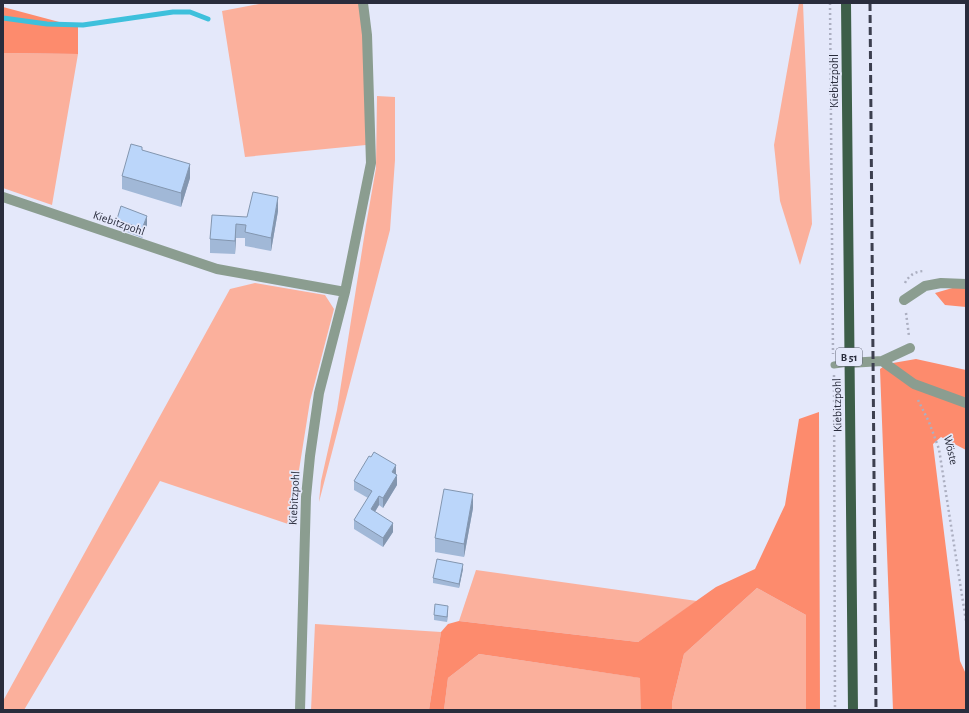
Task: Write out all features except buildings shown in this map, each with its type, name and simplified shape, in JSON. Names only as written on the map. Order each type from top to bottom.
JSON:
[{"type":"main road","name":"Kiebitzpohl","points":[[846,3],[853,710]]},
{"type":"street","name":"Kiebitzpohl","points":[[300,710],[306,497],[310,456],[319,393],[345,292],[371,163],[367,35],[363,3]]},
{"type":"street","name":"Kiebitzpohl","points":[[3,197],[217,269],[345,292]]},
{"type":"street","points":[[904,300],[925,286],[941,283],[966,284]]},
{"type":"street","points":[[849,363],[882,361],[910,348]]},
{"type":"street","points":[[882,361],[914,384],[966,403]]},
{"type":"lane","points":[[834,365],[849,363]]},
{"type":"path","points":[[910,348],[904,300],[904,287],[910,276],[916,272],[927,271]]},
{"type":"path","name":"Wöste","points":[[914,384],[915,393],[929,422],[939,449],[966,621]]},
{"type":"shaded area","points":[[264,3],[360,3],[363,30],[366,145],[245,157],[222,11]]},
{"type":"shaded area","points":[[799,3],[803,3],[812,224],[800,265],[780,201],[774,145]]},
{"type":"shaded area","points":[[3,7],[78,27],[78,54],[3,53]]},
{"type":"shaded area","points":[[3,53],[78,54],[52,205],[3,188]]},
{"type":"shaded area","points":[[377,96],[395,97],[395,160],[390,230],[319,502],[321,481],[337,410],[376,168]]},
{"type":"shaded area","points":[[255,283],[325,295],[334,309],[310,401],[296,489],[294,526],[160,481],[24,710],[3,710],[3,701],[230,289]]},
{"type":"shaded area","points":[[956,287],[966,288],[966,307],[945,305],[935,293]]},
{"type":"shaded area","points":[[916,359],[966,370],[966,450],[941,437],[933,444],[960,661],[966,674],[966,710],[893,710],[880,369],[887,364]]},
{"type":"shaded area","points":[[819,412],[820,710],[806,710],[806,615],[757,588],[684,654],[672,703],[672,710],[641,710],[640,678],[479,654],[448,678],[444,710],[429,710],[441,632],[448,624],[459,621],[638,642],[716,587],[755,569],[785,505],[799,419]]},
{"type":"shaded area","points":[[476,570],[697,601],[638,642],[459,621]]},
{"type":"shaded area","points":[[757,588],[806,615],[806,710],[672,710],[672,703],[684,654]]},
{"type":"shaded area","points":[[315,624],[441,632],[429,710],[311,710]]},
{"type":"shaded area","points":[[479,654],[641,678],[641,710],[444,710],[448,678]]},
{"type":"waterway","points":[[3,18],[47,24],[83,25],[173,12],[190,12],[208,19]]},
{"type":"railway","points":[[870,3],[876,710]]}]
